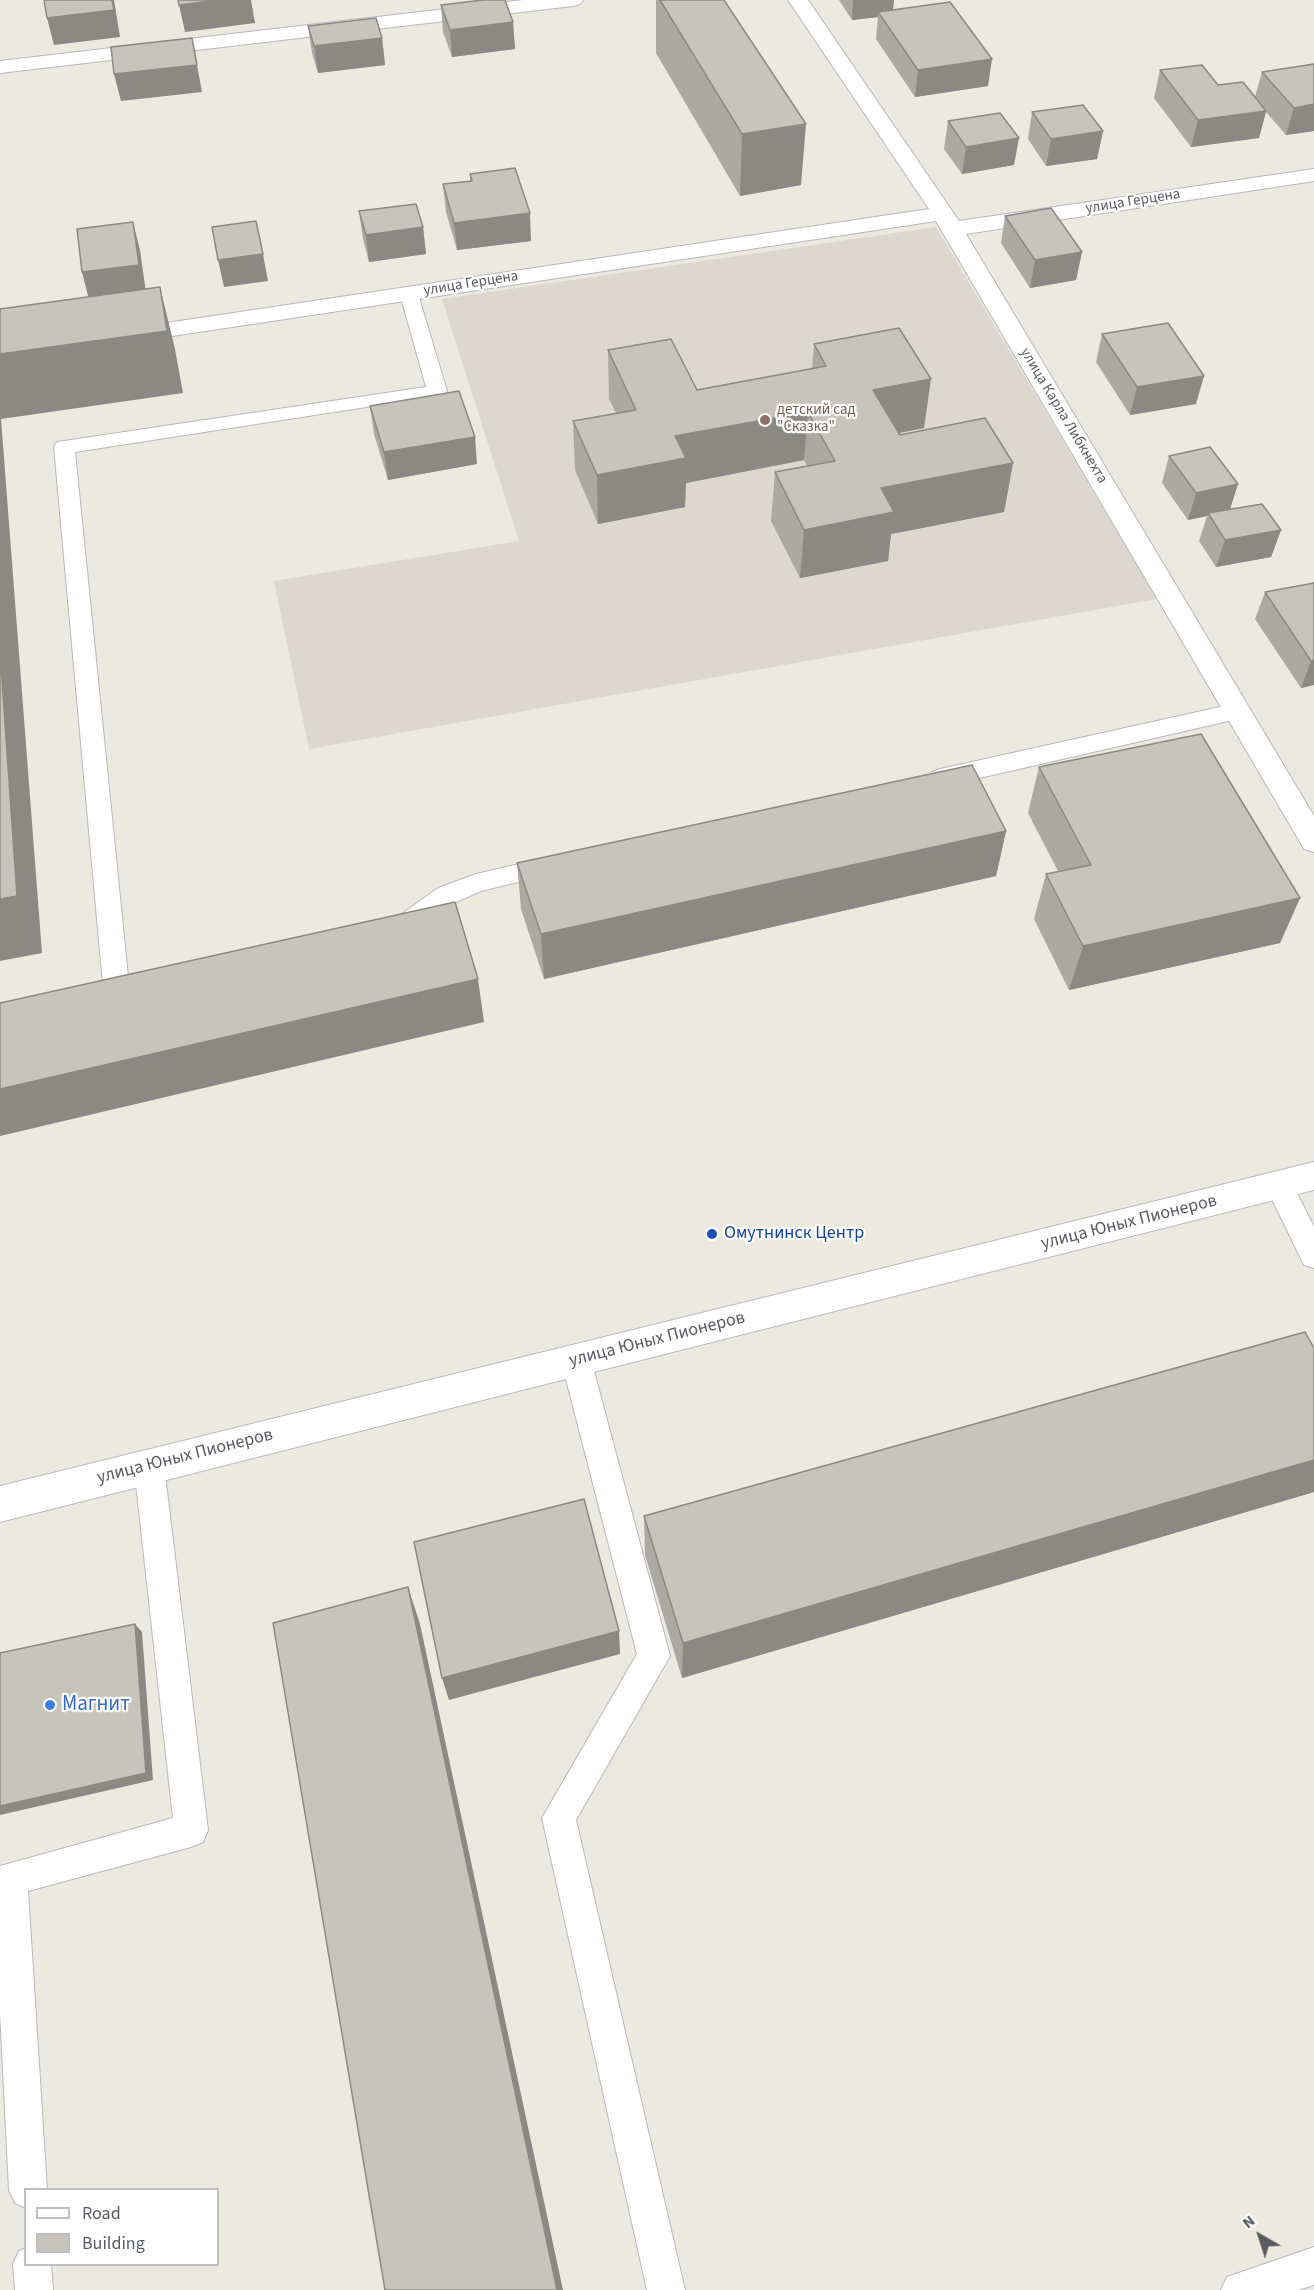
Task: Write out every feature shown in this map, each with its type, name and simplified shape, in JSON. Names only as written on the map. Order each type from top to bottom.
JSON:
[{"type":"street","points":[[0,67],[573,0]]},
{"type":"street","name":"улица Карла Либкнехта","points":[[798,0],[947,221],[1314,841]]},
{"type":"street","name":"улица Герцена","points":[[105,339],[409,294],[1314,174]]},
{"type":"street","name":"улица Юных Пионеров","points":[[0,1504],[1314,1176]]},
{"type":"lane","points":[[117,996],[64,447],[436,392],[409,294]]},
{"type":"lane","points":[[915,784],[1238,711]]},
{"type":"lane","points":[[378,944],[447,895],[477,883],[580,859]]},
{"type":"lane","points":[[1279,1185],[1314,1256]]},
{"type":"lane","points":[[576,1360],[654,1656],[559,1818],[666,2290]]},
{"type":"lane","points":[[28,2188],[10,1879],[191,1830],[149,1466]]},
{"type":"lane","points":[[32,2266],[34,2290]]},
{"type":"lane","points":[[1240,2290],[1314,2266]]},
{"type":"shaded area","name":"детский сад \"Сказка\"","points":[[936,227],[1157,599],[309,749],[274,581],[519,541],[442,299]]},
{"type":"building","points":[[44,0],[112,0],[114,10],[47,18]]},
{"type":"building","points":[[178,0],[220,0],[179,5]]},
{"type":"building","points":[[505,0],[513,22],[450,30],[441,5]]},
{"type":"building","points":[[660,0],[724,0],[806,124],[742,134]]},
{"type":"building","points":[[950,2],[992,59],[918,70],[878,12]]},
{"type":"building","points":[[376,18],[382,38],[314,46],[308,26]]},
{"type":"building","points":[[192,38],[197,65],[114,74],[111,47]]},
{"type":"building","points":[[1314,64],[1314,104],[1294,108],[1262,72]]},
{"type":"building","points":[[1202,65],[1218,85],[1243,82],[1266,111],[1198,120],[1160,70]]},
{"type":"building","points":[[1083,105],[1103,131],[1051,139],[1032,112]]},
{"type":"building","points":[[1000,113],[1019,138],[966,147],[948,121]]},
{"type":"building","points":[[515,168],[530,213],[454,223],[443,184],[472,181],[470,174]]},
{"type":"building","points":[[416,204],[423,227],[366,235],[359,211]]},
{"type":"building","points":[[1051,208],[1082,252],[1035,260],[1005,216]]},
{"type":"building","points":[[256,221],[263,254],[218,260],[212,227]]},
{"type":"building","points":[[133,222],[139,265],[82,272],[77,229]]},
{"type":"building","points":[[160,287],[167,331],[0,354],[0,309]]},
{"type":"building","points":[[1168,323],[1204,376],[1137,387],[1102,334]]},
{"type":"building","points":[[899,328],[931,379],[873,390],[900,435],[985,418],[1013,463],[881,488],[894,512],[804,530],[775,472],[835,461],[808,412],[675,436],[686,458],[597,475],[573,421],[636,410],[608,350],[671,339],[697,390],[826,366],[814,344]]},
{"type":"building","points":[[459,391],[475,437],[384,452],[370,406]]},
{"type":"building","points":[[1210,447],[1238,484],[1196,493],[1169,456]]},
{"type":"building","points":[[1262,504],[1281,530],[1225,540],[1208,513]]},
{"type":"building","points":[[1314,583],[1314,660],[1311,661],[1265,592]]},
{"type":"building","points":[[0,651],[17,896],[0,899]]},
{"type":"building","points":[[1201,734],[1300,898],[1083,946],[1046,874],[1091,865],[1039,767]]},
{"type":"building","points":[[972,765],[1006,831],[541,934],[517,863]]},
{"type":"building","points":[[455,902],[478,979],[0,1089],[0,1003]]},
{"type":"building","points":[[1305,1332],[1314,1348],[1314,1460],[683,1643],[644,1516]]},
{"type":"building","points":[[584,1499],[619,1631],[442,1678],[414,1542]]},
{"type":"building","points":[[408,1587],[557,2290],[385,2290],[273,1623]]},
{"type":"building","points":[[135,1624],[146,1773],[0,1806],[0,1653]]},
{"type":"place","name":"детский сад \"Сказка\"","points":[[765,420]]},
{"type":"place","name":"Омутнинск Центр","points":[[712,1234]]},
{"type":"place","name":"Магнит","points":[[50,1705]]}]
